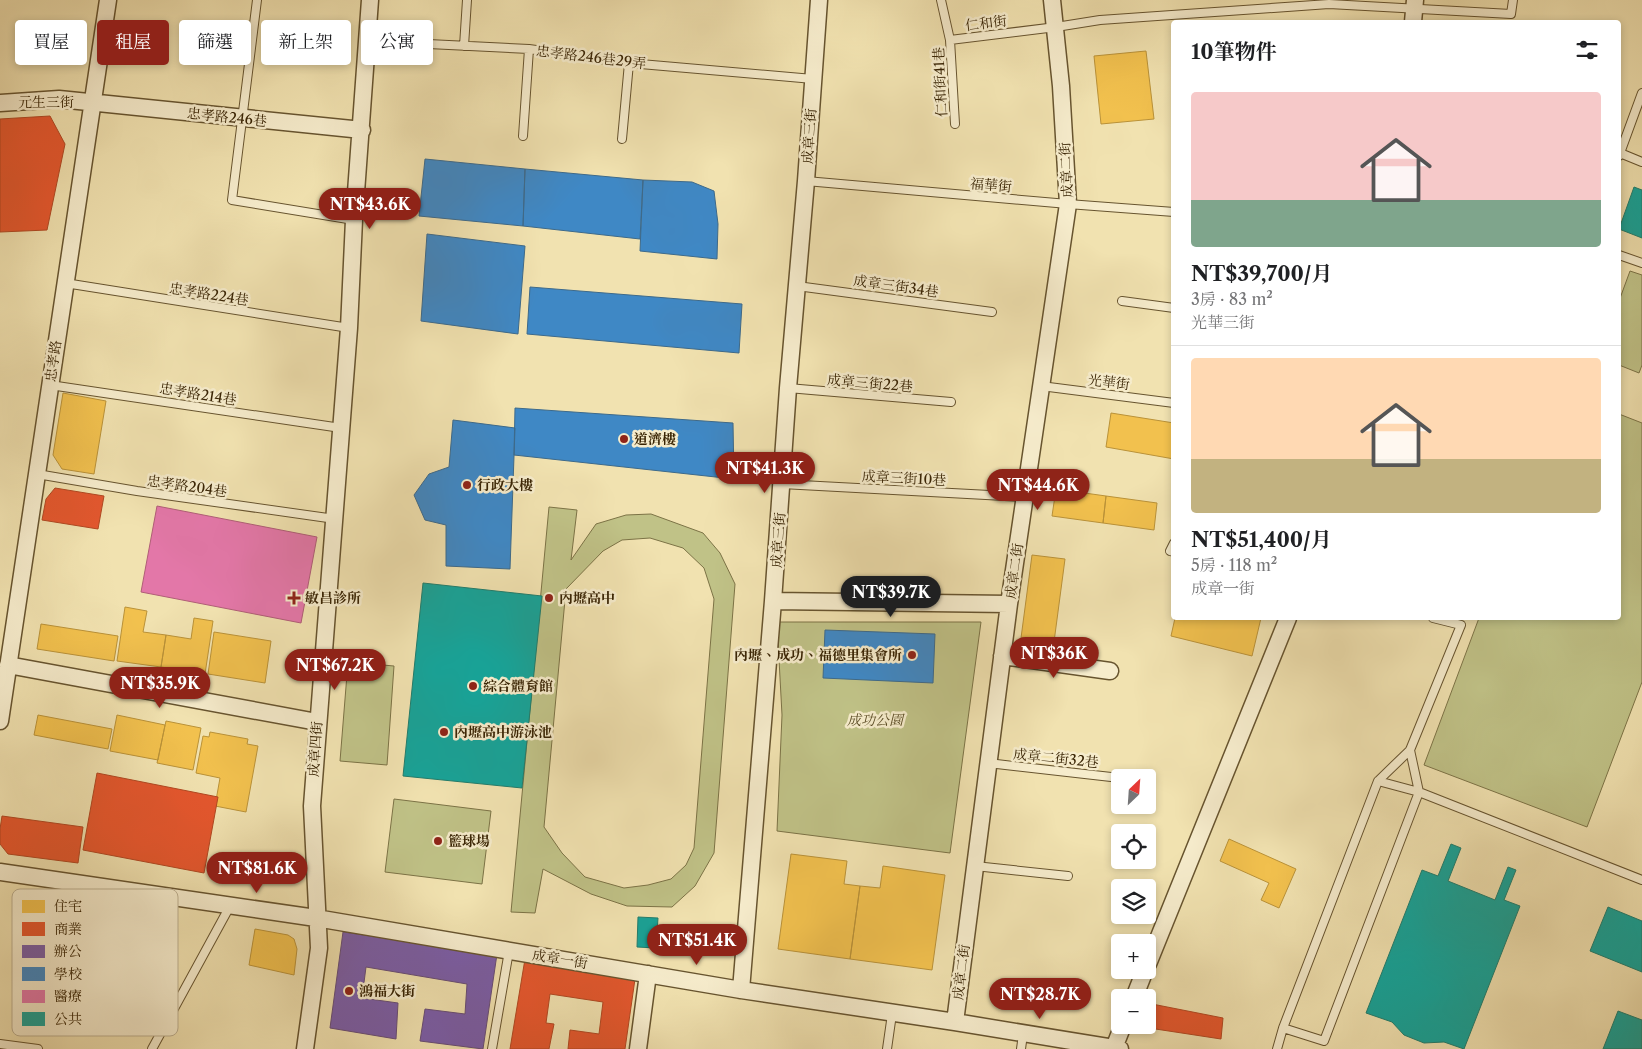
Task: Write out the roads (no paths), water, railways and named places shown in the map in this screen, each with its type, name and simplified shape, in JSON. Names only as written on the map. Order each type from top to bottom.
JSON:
[{"type":"street","name":"忠孝路","points":[[0,721],[108,0]]},
{"type":"street","points":[[369,20],[370,0]]},
{"type":"street","name":"成章三街","points":[[741,990],[819,0]]},
{"type":"street","name":"成章二街","points":[[955,1022],[1009,604],[1068,204],[1062,86],[1052,0]]},
{"type":"street","points":[[362,130],[366,65]]},
{"type":"street","name":"元生三街","points":[[0,103],[59,99],[92,104]]},
{"type":"street","name":"忠孝路246巷","points":[[92,104],[362,130]]},
{"type":"street","name":"成章四街","points":[[305,1049],[319,948],[316,918],[312,806],[317,722],[342,428],[354,220],[362,130]]},
{"type":"street","points":[[773,601],[1009,604]]},
{"type":"street","points":[[1156,944],[1287,620]]},
{"type":"street","points":[[1002,656],[1110,671]]},
{"type":"street","points":[[8,665],[317,722]]},
{"type":"street","name":"成章一街","points":[[0,872],[115,889]]},
{"type":"street","name":"成章一街","points":[[178,898],[316,918],[741,990],[955,1022],[1022,1041],[1116,1049]]},
{"type":"street","points":[[638,1049],[648,974]]},
{"type":"street","points":[[1116,1049],[1120,1034]]},
{"type":"lane","points":[[257,0],[232,200],[354,220]]},
{"type":"lane","points":[[464,46],[467,0]]},
{"type":"lane","name":"仁和街41巷","points":[[941,0],[950,40],[955,124]]},
{"type":"lane","name":"仁和街","points":[[950,40],[1100,20],[1330,4],[1414,11],[1511,14],[1513,0]]},
{"type":"lane","name":"忠孝路246巷29弄","points":[[433,44],[529,49],[629,63],[814,79]]},
{"type":"lane","points":[[523,136],[529,49]]},
{"type":"lane","points":[[622,139],[629,63]]},
{"type":"lane","points":[[1621,149],[1642,93]]},
{"type":"lane","points":[[1621,155],[1642,162]]},
{"type":"lane","name":"福華街","points":[[806,181],[1171,212]]},
{"type":"lane","points":[[1621,256],[1642,263]]},
{"type":"lane","name":"忠孝路224巷","points":[[65,283],[349,328]]},
{"type":"lane","name":"成章三街34巷","points":[[797,286],[992,312]]},
{"type":"lane","points":[[1122,301],[1171,308]]},
{"type":"lane","name":"忠孝路214巷","points":[[50,385],[342,428]]},
{"type":"lane","name":"光華街","points":[[1041,386],[1171,404]]},
{"type":"lane","name":"成章三街22巷","points":[[788,388],[950,402]]},
{"type":"lane","name":"忠孝路204巷","points":[[37,474],[138,492],[334,519]]},
{"type":"lane","name":"成章三街10巷","points":[[782,484],[1024,497]]},
{"type":"lane","points":[[1277,1049],[1283,1028],[1378,781],[1410,750],[1462,621]]},
{"type":"lane","points":[[1283,1028],[1324,1041],[1419,792],[1410,750]]},
{"type":"lane","name":"成章二街32巷","points":[[988,763],[1111,777]]},
{"type":"lane","points":[[1378,781],[1419,792],[1642,880]]},
{"type":"lane","points":[[975,866],[1068,876]]},
{"type":"lane","points":[[178,1001],[230,906]]},
{"type":"lane","points":[[492,1049],[509,951]]},
{"type":"lane","points":[[887,1049],[892,1014]]},
{"type":"lane","points":[[152,1049],[159,1036]]},
{"type":"lane","points":[[0,1044],[38,1049]]},
{"type":"place","name":"道濟樓","points":[[624,439]]},
{"type":"place","name":"行政大樓","points":[[467,485]]},
{"type":"place","name":"敏昌診所","points":[[294,598]]},
{"type":"place","name":"內壢高中","points":[[549,598]]},
{"type":"place","name":"內壢、成功、福德里集會所","points":[[912,655]]},
{"type":"place","name":"綜合體育館","points":[[473,686]]},
{"type":"place","name":"內壢高中游泳池","points":[[444,732]]},
{"type":"place","name":"籃球場","points":[[438,841]]},
{"type":"place","name":"鴻福大街","points":[[349,991]]},
{"type":"park label","name":"成功公園","points":[[875,720]]}]
